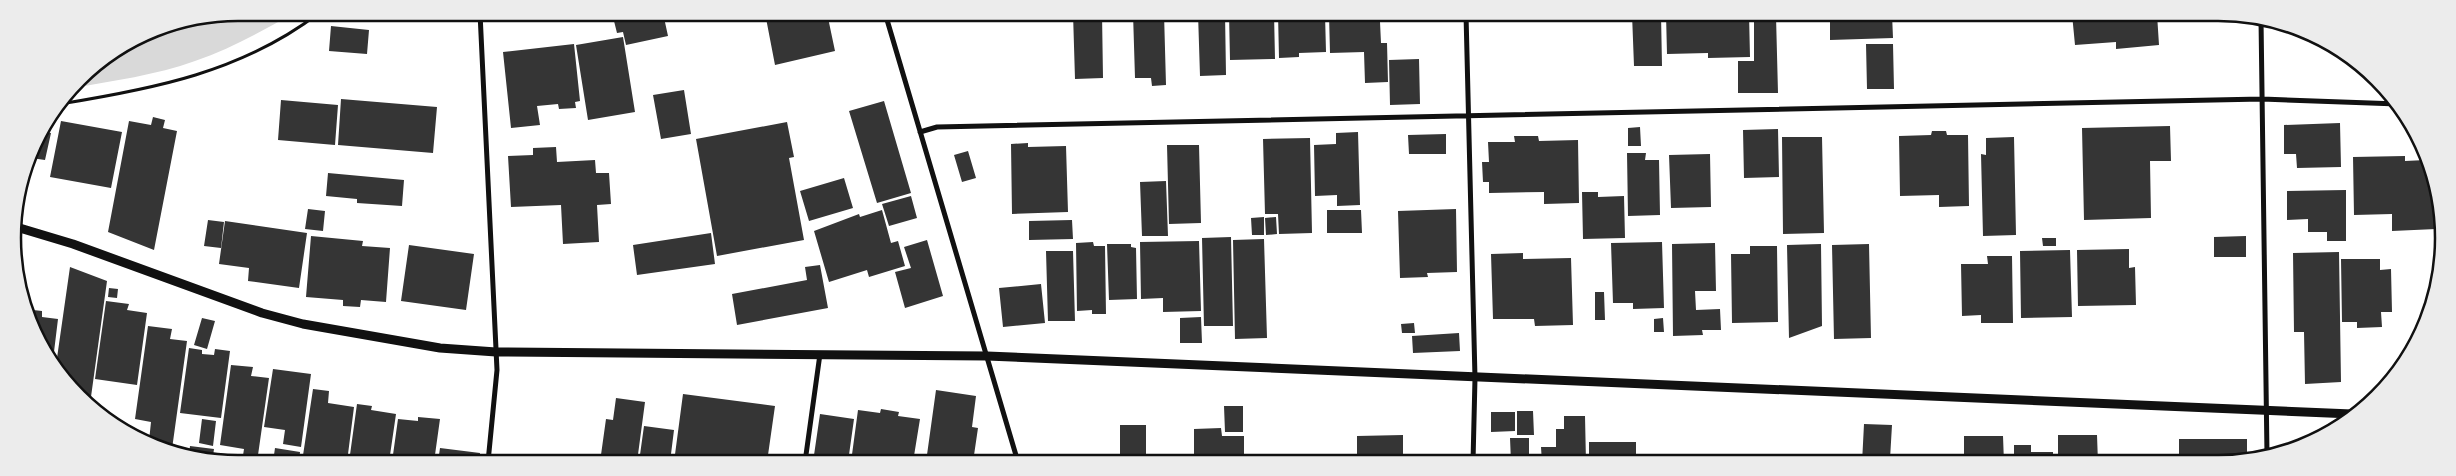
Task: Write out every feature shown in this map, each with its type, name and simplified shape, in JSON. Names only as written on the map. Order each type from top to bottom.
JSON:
[{"type":"street","points":[[480,21],[497,370],[489,455]]},
{"type":"street","points":[[887,21],[1016,455]]},
{"type":"street","points":[[1466,21],[1475,378],[1473,455]]},
{"type":"street","points":[[2261,25],[2267,449]]},
{"type":"street","points":[[920,132],[937,127],[2262,99],[2388,104]]},
{"type":"street","points":[[22,229],[73,244],[262,313],[303,324],[440,348],[496,352],[987,356],[2344,414]]},
{"type":"street","points":[[806,455],[820,354]]},
{"type":"path","points":[[69,103],[140,91],[199,75],[255,52],[306,21]]},
{"type":"shaded area","points":[[280,21],[233,45],[195,61],[150,74],[84,86],[106,66],[130,50],[168,33],[210,23]]},
{"type":"building","points":[[614,21],[665,21],[668,36],[626,45],[623,32],[617,33]]},
{"type":"building","points":[[767,21],[829,21],[835,51],[775,65]]},
{"type":"building","points":[[1073,21],[1102,21],[1103,78],[1075,79]]},
{"type":"building","points":[[1133,21],[1164,21],[1166,85],[1152,86],[1151,78],[1135,78]]},
{"type":"building","points":[[1198,21],[1225,21],[1226,75],[1200,76]]},
{"type":"building","points":[[1229,21],[1274,21],[1275,59],[1230,60]]},
{"type":"building","points":[[1278,21],[1325,21],[1326,52],[1299,53],[1299,57],[1279,58]]},
{"type":"building","points":[[1329,21],[1386,21],[1380,22],[1381,43],[1387,43],[1388,82],[1365,83],[1364,52],[1330,53]]},
{"type":"building","points":[[1632,21],[1661,21],[1662,66],[1634,66]]},
{"type":"building","points":[[1666,21],[1749,21],[1750,57],[1708,58],[1708,53],[1667,54]]},
{"type":"building","points":[[1754,21],[1776,21],[1778,93],[1738,93],[1738,61],[1754,61]]},
{"type":"building","points":[[1830,21],[1892,21],[1893,38],[1830,40]]},
{"type":"building","points":[[2073,21],[2157,21],[2159,45],[2116,49],[2116,42],[2075,45]]},
{"type":"building","points":[[331,26],[369,30],[367,54],[329,51]]},
{"type":"building","points":[[623,37],[635,112],[588,120],[576,45]]},
{"type":"building","points":[[574,44],[580,101],[575,102],[576,108],[559,109],[558,104],[537,106],[540,125],[511,128],[503,52]]},
{"type":"building","points":[[1866,44],[1893,44],[1894,89],[1867,89]]},
{"type":"building","points":[[1419,59],[1420,104],[1390,105],[1389,60]]},
{"type":"building","points":[[684,90],[691,134],[661,139],[653,95]]},
{"type":"building","points":[[341,99],[437,107],[433,153],[338,145]]},
{"type":"building","points":[[281,100],[338,105],[335,145],[278,140]]},
{"type":"building","points":[[884,101],[911,193],[877,203],[849,111]]},
{"type":"building","points":[[153,117],[165,120],[163,128],[177,131],[154,250],[108,232],[129,121],[151,125]]},
{"type":"building","points":[[61,121],[122,132],[111,188],[50,177]]},
{"type":"building","points":[[787,122],[794,157],[789,158],[804,240],[717,256],[696,139]]},
{"type":"building","points":[[2340,123],[2341,167],[2297,168],[2296,154],[2284,154],[2284,125]]},
{"type":"building","points":[[2170,126],[2171,161],[2150,161],[2151,218],[2084,220],[2082,128]]},
{"type":"building","points":[[1640,127],[1641,146],[1628,146],[1628,128]]},
{"type":"building","points":[[1778,129],[1779,177],[1744,178],[1743,130]]},
{"type":"building","points":[[1932,131],[1946,131],[1947,135],[1968,135],[1969,206],[1939,207],[1939,195],[1900,196],[1899,136],[1931,135]]},
{"type":"building","points":[[1358,132],[1360,205],[1337,206],[1337,195],[1315,196],[1314,145],[1336,144],[1336,133]]},
{"type":"building","points":[[49,133],[51,133],[45,160],[37,159]]},
{"type":"building","points":[[1446,134],[1446,154],[1409,154],[1408,135]]},
{"type":"building","points":[[1514,136],[1538,136],[1539,141],[1578,140],[1579,203],[1544,204],[1544,192],[1489,193],[1489,182],[1483,182],[1482,162],[1489,162],[1488,142],[1515,142]]},
{"type":"building","points":[[1782,137],[1822,137],[1824,233],[1783,234]]},
{"type":"building","points":[[2014,137],[2016,235],[1983,236],[1981,154],[1986,155],[1986,138]]},
{"type":"building","points":[[1310,138],[1312,233],[1279,234],[1278,214],[1265,214],[1263,139]]},
{"type":"building","points":[[1028,143],[1028,147],[1066,146],[1068,212],[1012,214],[1011,144]]},
{"type":"building","points":[[1167,145],[1199,145],[1201,223],[1169,224]]},
{"type":"building","points":[[556,147],[557,162],[595,160],[596,173],[609,173],[611,204],[597,205],[599,242],[563,244],[561,205],[511,207],[508,156],[533,155],[533,148]]},
{"type":"building","points":[[968,151],[976,178],[962,182],[954,155]]},
{"type":"building","points":[[1627,153],[1646,153],[1645,160],[1659,160],[1660,215],[1628,216]]},
{"type":"building","points":[[1710,154],[1711,207],[1671,208],[1669,155]]},
{"type":"building","points":[[2405,156],[2405,161],[2420,160],[2431,196],[2434,229],[2392,231],[2392,214],[2354,215],[2353,157]]},
{"type":"building","points":[[328,173],[404,180],[402,206],[357,203],[357,199],[326,196]]},
{"type":"building","points":[[844,178],[853,208],[809,221],[800,191]]},
{"type":"building","points":[[1166,181],[1168,236],[1142,236],[1140,182]]},
{"type":"building","points":[[2346,190],[2346,241],[2327,241],[2327,232],[2308,232],[2308,219],[2287,220],[2287,191]]},
{"type":"building","points":[[1582,192],[1598,192],[1598,197],[1624,196],[1625,238],[1583,239]]},
{"type":"building","points":[[911,196],[917,218],[889,226],[882,204]]},
{"type":"building","points":[[308,209],[325,211],[323,231],[305,229]]},
{"type":"building","points":[[1456,209],[1457,272],[1427,273],[1428,277],[1400,278],[1398,211]]},
{"type":"building","points":[[882,210],[891,243],[898,241],[905,266],[869,277],[867,270],[829,282],[814,231],[859,214],[860,217]]},
{"type":"building","points":[[1327,210],[1361,210],[1362,233],[1327,233]]},
{"type":"building","points":[[1264,217],[1264,235],[1252,235],[1251,218]]},
{"type":"building","points":[[1276,217],[1277,234],[1266,235],[1265,218]]},
{"type":"building","points":[[208,220],[224,222],[221,248],[204,246]]},
{"type":"building","points":[[1072,220],[1073,239],[1029,240],[1029,221]]},
{"type":"building","points":[[225,221],[307,233],[299,288],[248,281],[249,268],[219,264]]},
{"type":"building","points":[[711,233],[715,264],[637,275],[633,245]]},
{"type":"building","points":[[311,236],[363,241],[362,246],[390,248],[386,302],[361,300],[360,307],[343,306],[343,300],[306,297]]},
{"type":"building","points":[[2246,236],[2246,257],[2214,257],[2214,237]]},
{"type":"building","points":[[1231,237],[1233,326],[1204,326],[1202,238]]},
{"type":"building","points":[[2042,238],[2056,238],[2056,246],[2043,246]]},
{"type":"building","points":[[1264,239],[1267,338],[1235,339],[1233,240]]},
{"type":"building","points":[[927,240],[943,296],[905,308],[895,272],[911,268],[904,247]]},
{"type":"building","points":[[1199,241],[1201,311],[1163,312],[1163,298],[1141,299],[1140,242]]},
{"type":"building","points":[[1093,242],[1094,246],[1105,246],[1106,314],[1092,314],[1092,310],[1077,311],[1076,243]]},
{"type":"building","points":[[1662,242],[1664,308],[1633,309],[1633,303],[1613,303],[1611,243]]},
{"type":"building","points":[[1715,243],[1716,291],[1695,291],[1696,310],[1720,309],[1721,330],[1702,330],[1703,335],[1673,336],[1672,244]]},
{"type":"building","points":[[1107,244],[1131,244],[1131,247],[1136,248],[1137,299],[1109,300]]},
{"type":"building","points":[[1821,244],[1822,326],[1789,338],[1787,245]]},
{"type":"building","points":[[1869,244],[1871,338],[1834,339],[1832,245]]},
{"type":"building","points":[[409,245],[474,254],[466,310],[401,301]]},
{"type":"building","points":[[1750,246],[1777,246],[1778,322],[1732,323],[1731,254],[1750,254]]},
{"type":"building","points":[[2129,249],[2129,268],[2135,267],[2136,305],[2078,306],[2077,250]]},
{"type":"building","points":[[2070,250],[2072,317],[2021,318],[2020,251]]},
{"type":"building","points":[[1046,251],[1073,251],[1075,321],[1048,321]]},
{"type":"building","points":[[2339,252],[2341,382],[2305,384],[2304,332],[2294,332],[2293,253]]},
{"type":"building","points":[[1523,253],[1523,259],[1571,258],[1573,325],[1535,326],[1534,319],[1493,319],[1491,254]]},
{"type":"building","points":[[1987,256],[2012,256],[2013,323],[1981,323],[1981,315],[1962,316],[1961,264],[1988,264]]},
{"type":"building","points":[[2341,259],[2380,259],[2380,270],[2391,269],[2392,312],[2381,312],[2382,327],[2357,328],[2357,322],[2342,322]]},
{"type":"building","points":[[820,265],[828,308],[737,325],[732,294],[807,280],[805,267]]},
{"type":"building","points":[[70,267],[107,281],[91,397],[75,381],[57,357]]},
{"type":"building","points":[[1041,284],[1045,323],[1003,327],[999,288]]},
{"type":"building","points":[[109,288],[118,289],[117,298],[108,297]]},
{"type":"building","points":[[1595,292],[1604,292],[1605,320],[1595,320]]},
{"type":"building","points":[[106,301],[129,304],[127,310],[147,313],[137,385],[95,379]]},
{"type":"building","points":[[34,310],[42,311],[42,317],[58,319],[54,352]]},
{"type":"building","points":[[1201,317],[1202,343],[1180,343],[1180,318]]},
{"type":"building","points":[[202,318],[215,321],[207,349],[194,345]]},
{"type":"building","points":[[1663,318],[1664,332],[1654,332],[1654,319]]},
{"type":"building","points":[[1414,323],[1415,333],[1402,333],[1401,324]]},
{"type":"building","points":[[148,326],[172,329],[170,339],[187,341],[173,444],[150,435],[151,422],[135,419]]},
{"type":"building","points":[[1459,333],[1460,351],[1413,353],[1412,336]]},
{"type":"building","points":[[189,348],[202,350],[202,354],[214,355],[215,349],[230,351],[221,418],[180,413]]},
{"type":"building","points":[[231,365],[253,367],[251,376],[269,378],[258,455],[243,455],[244,449],[220,445]]},
{"type":"building","points":[[273,369],[311,374],[301,447],[283,444],[285,430],[264,427]]},
{"type":"building","points":[[313,389],[329,391],[328,403],[354,407],[348,455],[303,455]]},
{"type":"building","points":[[936,390],[976,396],[972,427],[978,428],[974,455],[927,455]]},
{"type":"building","points":[[683,394],[775,406],[768,455],[675,455]]},
{"type":"building","points":[[616,398],[645,402],[638,455],[601,455],[606,419],[613,420]]},
{"type":"building","points":[[357,404],[372,406],[371,410],[396,414],[390,455],[350,455]]},
{"type":"building","points":[[1224,406],[1243,406],[1243,432],[1225,432]]},
{"type":"building","points":[[881,409],[899,412],[898,416],[920,419],[914,455],[852,455],[858,410],[880,413]]},
{"type":"building","points":[[1517,411],[1533,411],[1534,435],[1517,435]]},
{"type":"building","points":[[1491,412],[1515,412],[1515,431],[1491,432]]},
{"type":"building","points":[[820,414],[854,419],[849,455],[814,455]]},
{"type":"building","points":[[1564,416],[1585,416],[1586,455],[1542,455],[1541,447],[1556,447],[1556,429],[1564,429]]},
{"type":"building","points":[[418,417],[440,419],[435,455],[393,455],[398,419],[418,421]]},
{"type":"building","points":[[202,419],[216,421],[213,446],[199,443]]},
{"type":"building","points":[[1864,424],[1892,425],[1890,455],[1862,455]]},
{"type":"building","points":[[1120,425],[1146,425],[1146,455],[1120,455]]},
{"type":"building","points":[[644,426],[674,430],[671,455],[640,455]]},
{"type":"building","points":[[1221,428],[1222,436],[1244,436],[1244,455],[1194,455],[1194,429]]},
{"type":"building","points":[[1403,435],[1403,455],[1357,455],[1357,436]]},
{"type":"building","points":[[2058,435],[2097,435],[2098,455],[2058,455]]},
{"type":"building","points":[[1964,436],[2003,436],[2004,455],[1964,455]]},
{"type":"building","points":[[1510,438],[1529,438],[1529,455],[1511,455]]},
{"type":"building","points":[[2179,439],[2247,439],[2247,453],[2179,455]]},
{"type":"building","points":[[1589,442],[1636,442],[1636,455],[1589,455]]},
{"type":"building","points":[[2014,445],[2031,445],[2031,452],[2053,452],[2053,455],[2014,455]]},
{"type":"building","points":[[190,446],[214,449],[213,453],[190,449]]},
{"type":"building","points":[[275,448],[300,452],[300,455],[274,455]]},
{"type":"building","points":[[440,448],[480,453],[480,455],[439,455]]},
{"type":"building","points":[[1821,454],[1857,454],[1857,455]]}]
